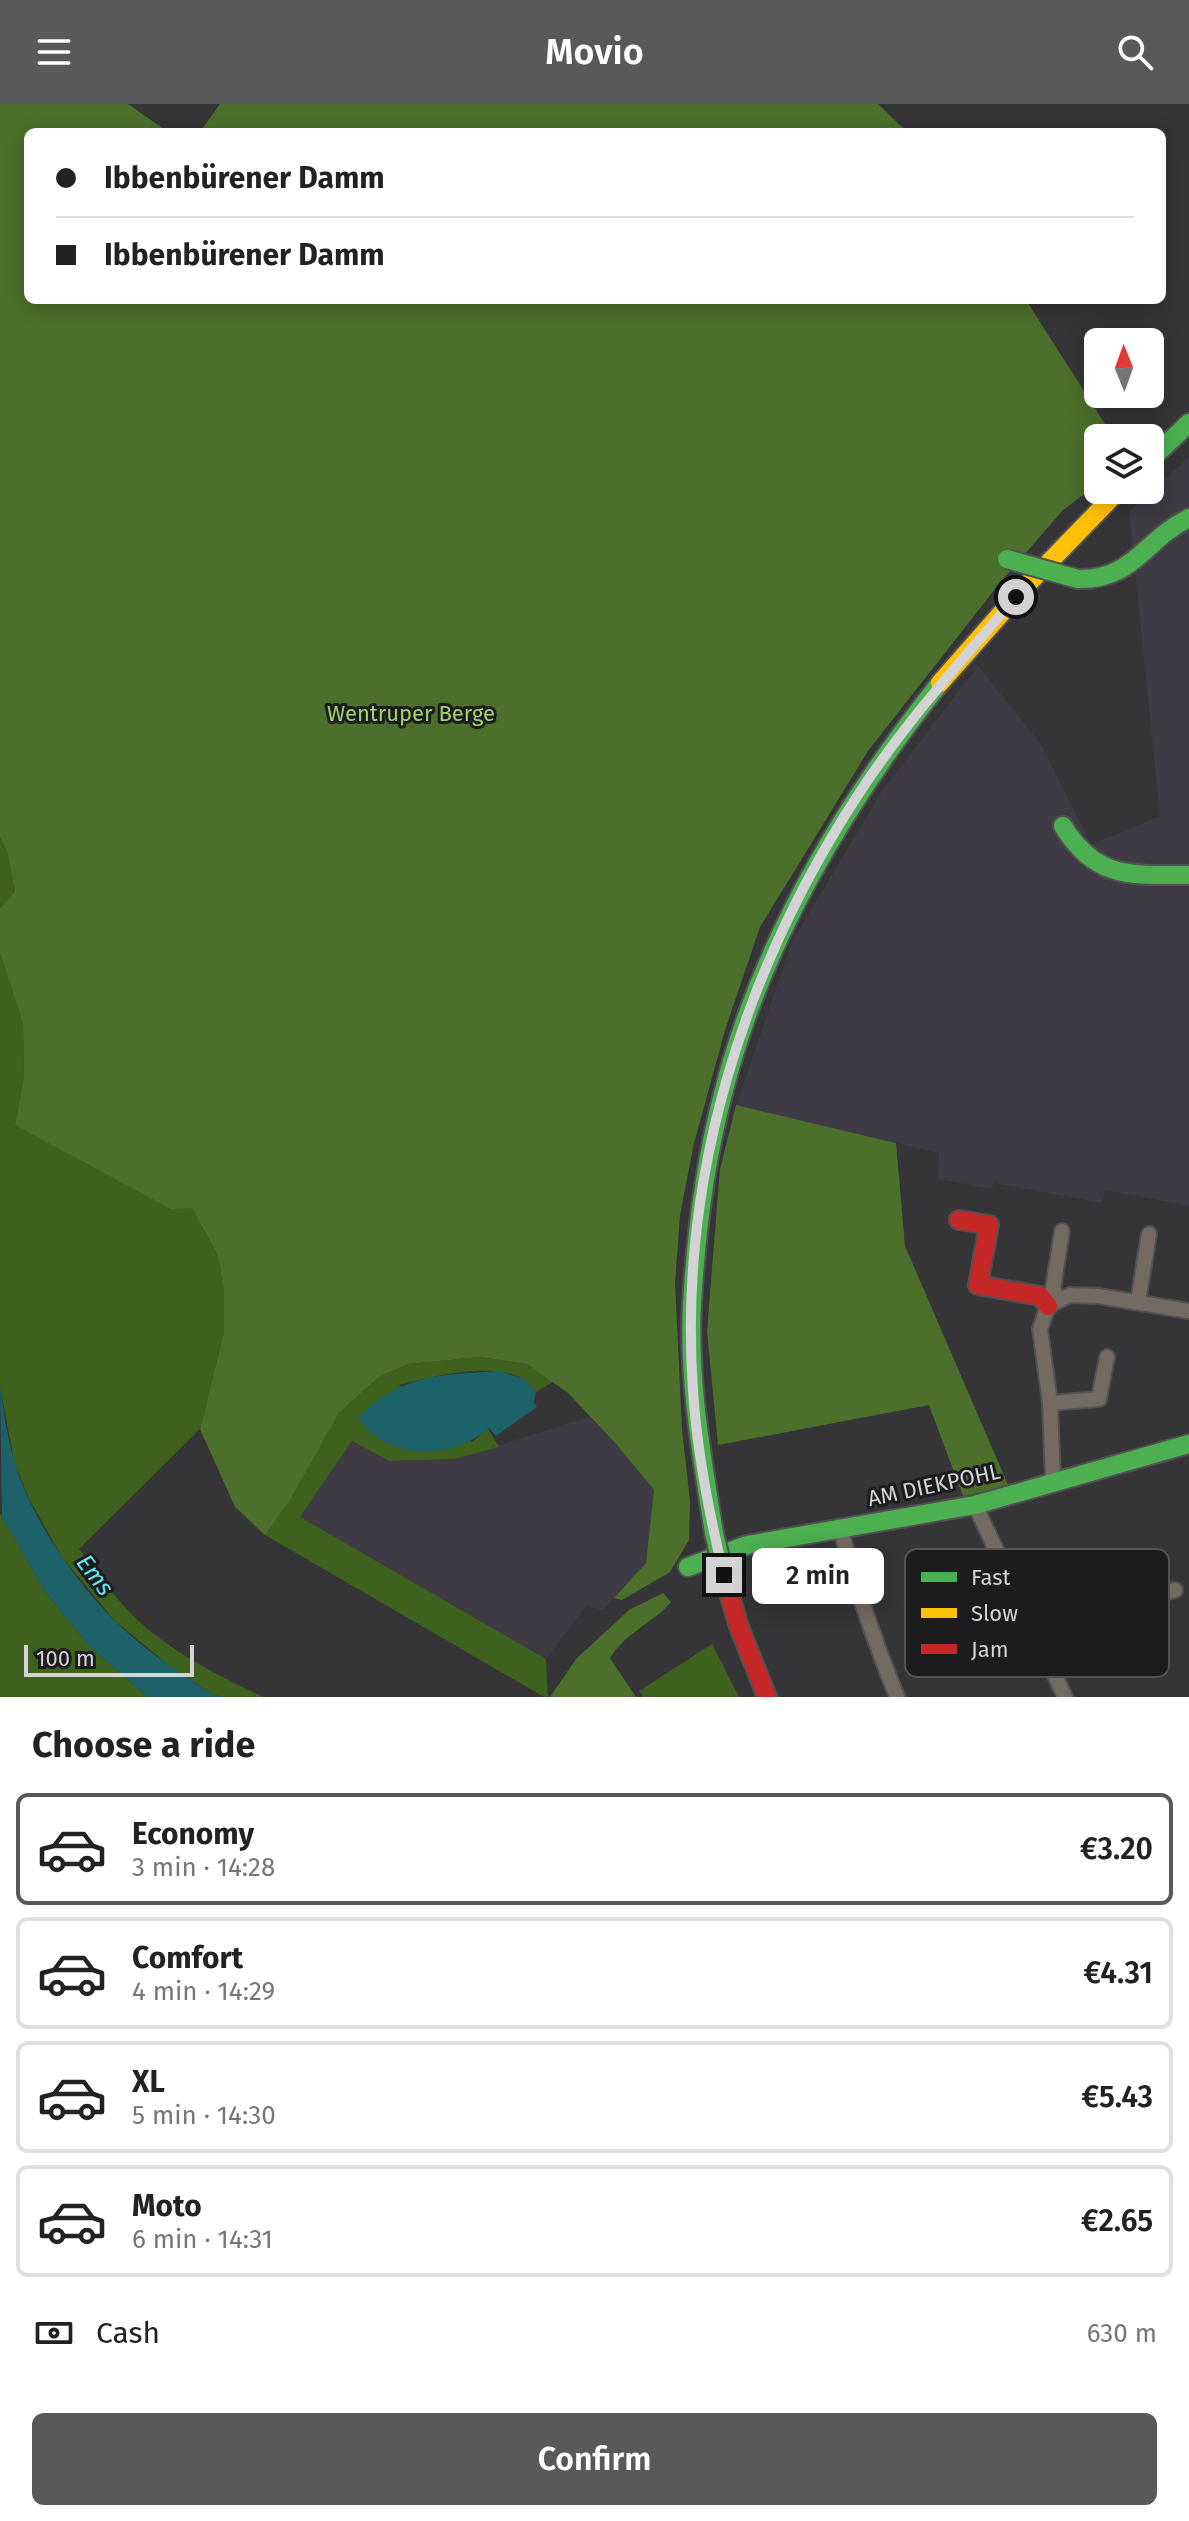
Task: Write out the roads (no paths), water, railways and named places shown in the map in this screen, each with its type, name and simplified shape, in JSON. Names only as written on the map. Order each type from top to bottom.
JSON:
[{"type":"main road","points":[[1164,447],[1189,423]]},
{"type":"main road","points":[[767,1697],[739,1627],[724,1575],[699,1449],[693,1390],[692,1276],[697,1224],[714,1126],[745,1019],[768,960],[799,895],[858,795],[927,699],[1016,597],[1106,504]]},
{"type":"main road","points":[[1007,559],[1078,579],[1109,579],[1129,567],[1155,537],[1172,524],[1189,518]]},
{"type":"main road","points":[[1063,826],[1073,846],[1099,868],[1146,875],[1189,875]]},
{"type":"main road","points":[[959,1220],[989,1225],[978,1285],[1040,1296],[1053,1303]]},
{"type":"main road","name":"AM DIEKPOHL","points":[[688,1567],[747,1545],[975,1505],[1189,1444]]},
{"type":"street","points":[[1053,1481],[1050,1403],[1040,1329],[1053,1303],[1062,1231]]},
{"type":"street","points":[[1138,1302],[1149,1234]]},
{"type":"street","points":[[1053,1303],[1070,1295],[1189,1311]]},
{"type":"street","points":[[1050,1403],[1099,1399],[1107,1357]]},
{"type":"street","points":[[975,1505],[996,1549]]},
{"type":"street","points":[[841,1530],[876,1645],[897,1697]]},
{"type":"street","points":[[1169,1592],[1175,1590]]},
{"type":"street","points":[[1056,1677],[1065,1697]]},
{"type":"water","points":[[500,1371],[524,1379],[536,1392],[534,1402],[537,1407],[496,1436],[489,1428],[457,1446],[421,1452],[386,1442],[370,1432],[358,1418],[374,1403],[407,1384],[441,1376]]},
{"type":"water","points":[[0,1387],[9,1442],[21,1481],[42,1524],[83,1586],[137,1641],[199,1686],[222,1697],[148,1697],[89,1646],[46,1593],[2,1517]]},
{"type":"park label","name":"Wentruper Berge","points":[[411,713]]},
{"type":"water label","name":"Ems","points":[[95,1575]]}]
